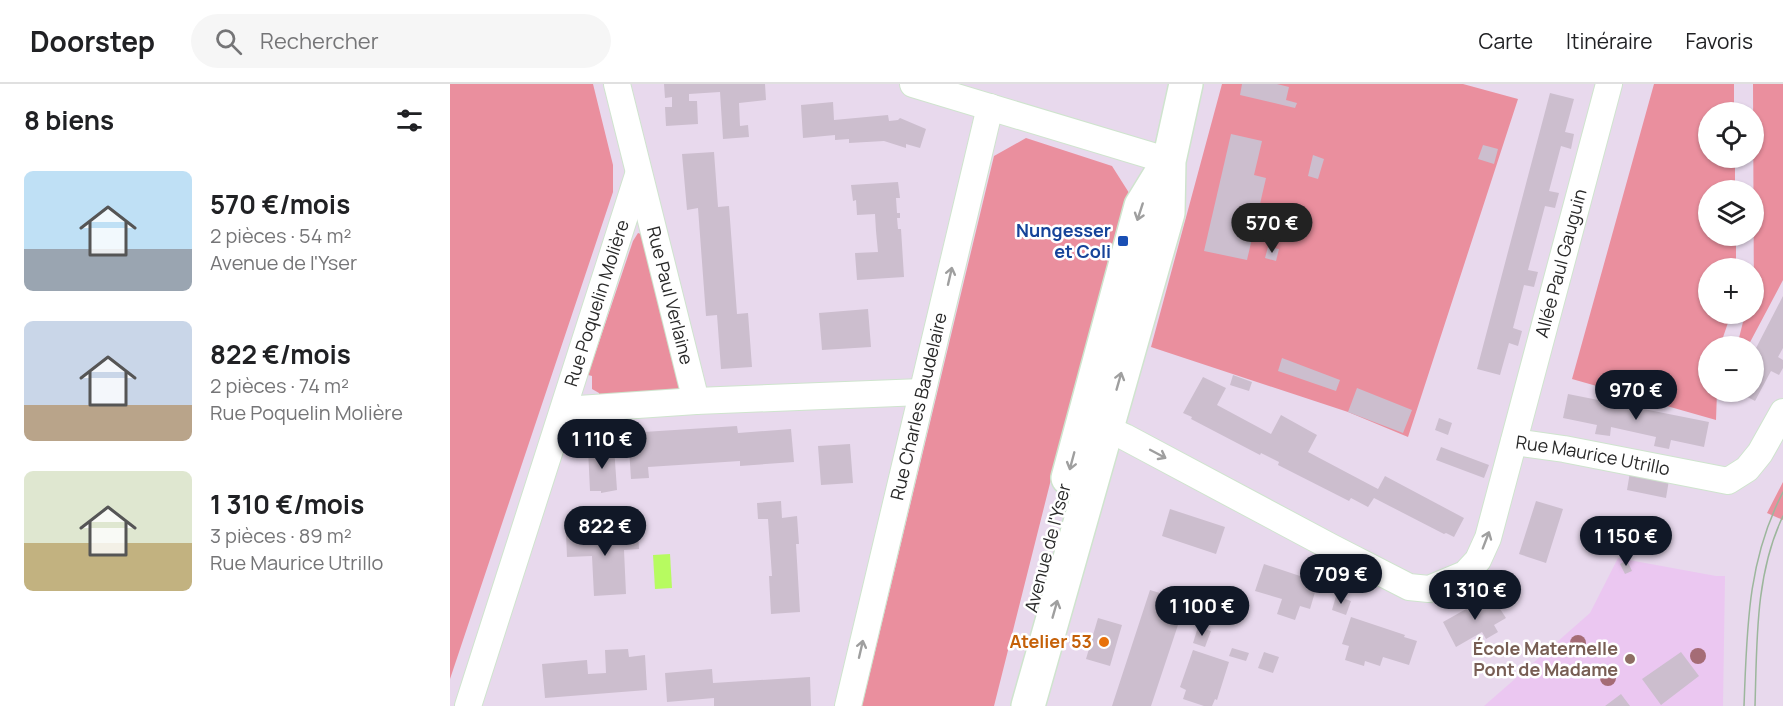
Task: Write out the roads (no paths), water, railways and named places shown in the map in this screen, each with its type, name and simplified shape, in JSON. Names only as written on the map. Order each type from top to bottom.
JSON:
[{"type":"main road","name":"Avenue de l'Yser","points":[[1005,706],[1094,426],[1168,213],[1168,161],[1186,84]]},
{"type":"main road","name":"Avenue de l'Yser","points":[[1028,706],[1094,426]]},
{"type":"street","name":"Rue Paul Verlaine","points":[[617,84],[696,401]]},
{"type":"street","points":[[913,84],[1168,161]]},
{"type":"street","name":"Allée Paul Gauguin","points":[[1514,442],[1609,84]]},
{"type":"street","name":"Rue Charles Baudelaire","points":[[848,706],[990,107]]},
{"type":"street","name":"Rue Poquelin Molière","points":[[468,706],[639,175]]},
{"type":"street","points":[[564,410],[696,401],[922,392]]},
{"type":"street","name":"Rue Maurice Utrillo","points":[[1094,426],[1125,437],[1409,587],[1429,589],[1464,574],[1478,560],[1488,538],[1514,442],[1564,449],[1728,481],[1748,469],[1760,453],[1783,412]]},
{"type":"tram line","points":[[1744,706],[1751,596],[1762,544],[1783,492]]},
{"type":"tram line","points":[[1755,706],[1757,633],[1762,585],[1767,561],[1783,516]]},
{"type":"place","name":"Nungesser et Coli","points":[[1123,241]]},
{"type":"place","name":"Atelier 53","points":[[1104,642]]},
{"type":"place","name":"École Maternelle Pont de Madame","points":[[1630,659]]}]
